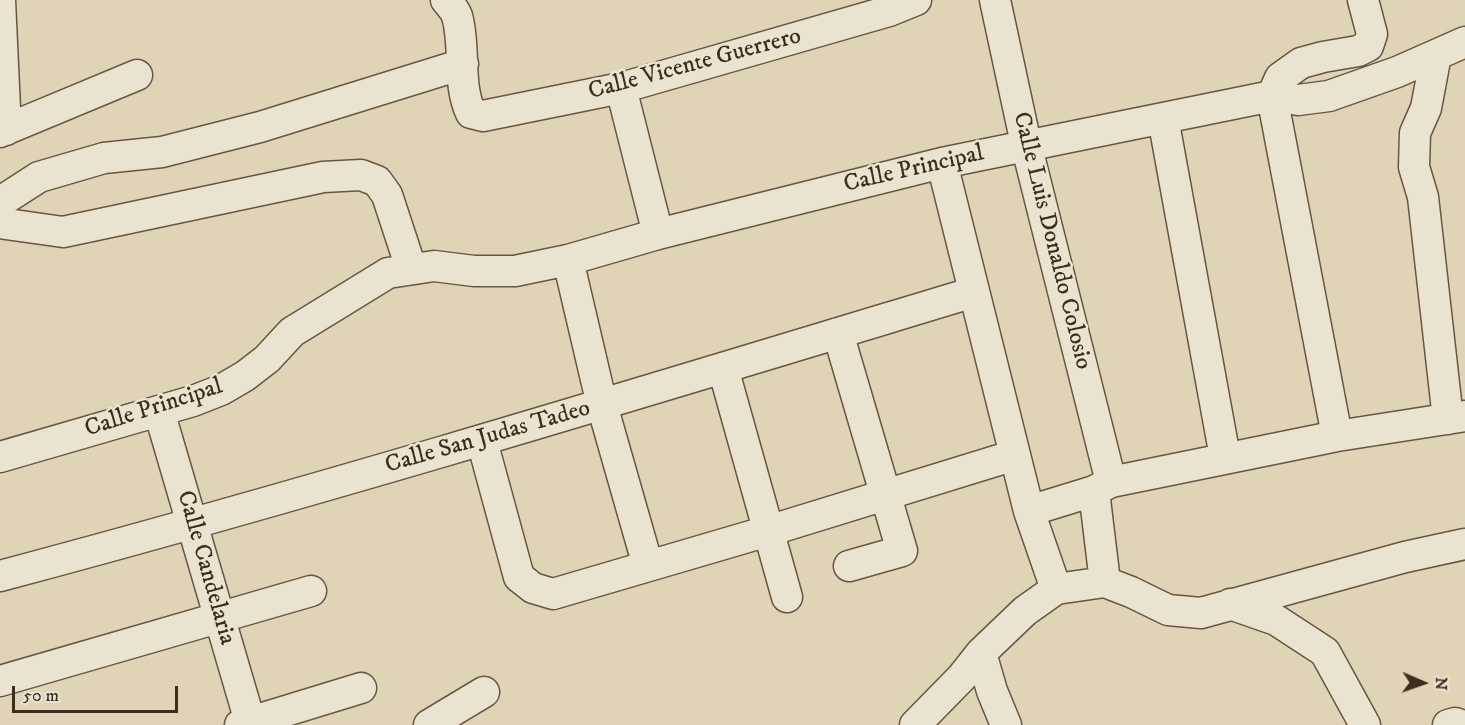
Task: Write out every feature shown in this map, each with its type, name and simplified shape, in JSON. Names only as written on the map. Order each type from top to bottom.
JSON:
[{"type":"street","points":[[0,0],[3,131],[136,75]]},
{"type":"street","points":[[0,202],[39,177],[104,158],[162,152],[260,128],[464,64],[456,14],[446,0]]},
{"type":"street","name":"Calle Vicente Guerrero","points":[[464,64],[466,102],[471,113],[483,116],[621,88],[889,10],[916,0]]},
{"type":"street","name":"Calle Luis Donaldo Colosio","points":[[995,0],[1103,486],[1105,582]]},
{"type":"street","points":[[1337,436],[1272,96],[1280,78],[1301,63],[1358,51],[1368,46],[1372,34],[1363,0]]},
{"type":"street","name":"Calle Principal","points":[[0,457],[159,411],[212,393],[245,376],[267,359],[292,332],[388,273],[434,266],[474,271],[515,271],[568,260],[658,234],[1026,144],[1272,96],[1298,100],[1329,96],[1397,72],[1465,42]]},
{"type":"street","points":[[1029,511],[1103,486],[1225,457],[1337,436],[1457,418],[1423,197],[1414,167],[1415,134],[1426,108],[1437,55]]},
{"type":"street","points":[[621,88],[658,234]]},
{"type":"street","points":[[1163,118],[1225,457]]},
{"type":"street","points":[[942,163],[1029,511],[1056,589]]},
{"type":"street","points":[[0,223],[63,232],[323,177],[361,175],[377,181],[387,195],[411,268]]},
{"type":"street","points":[[568,260],[602,405],[648,566]]},
{"type":"street","name":"Calle San Judas Tadeo","points":[[0,576],[192,525],[482,441],[974,292]]},
{"type":"street","points":[[838,333],[902,551],[849,566]]},
{"type":"street","points":[[723,368],[787,597]]},
{"type":"street","name":"Calle Candelaria","points":[[159,411],[220,618],[247,724]]},
{"type":"street","points":[[482,441],[519,577],[533,588],[553,594],[1015,455]]},
{"type":"street","points":[[915,725],[962,677],[981,653],[1025,610],[1056,589],[1105,582],[1168,610],[1201,613],[1405,557],[1465,544]]},
{"type":"street","points":[[0,681],[311,591]]},
{"type":"street","points":[[1230,604],[1276,620],[1325,652],[1365,725]]},
{"type":"street","points":[[981,653],[992,691],[1006,725]]},
{"type":"street","points":[[247,724],[361,688]]},
{"type":"street","points":[[429,725],[484,692]]}]
